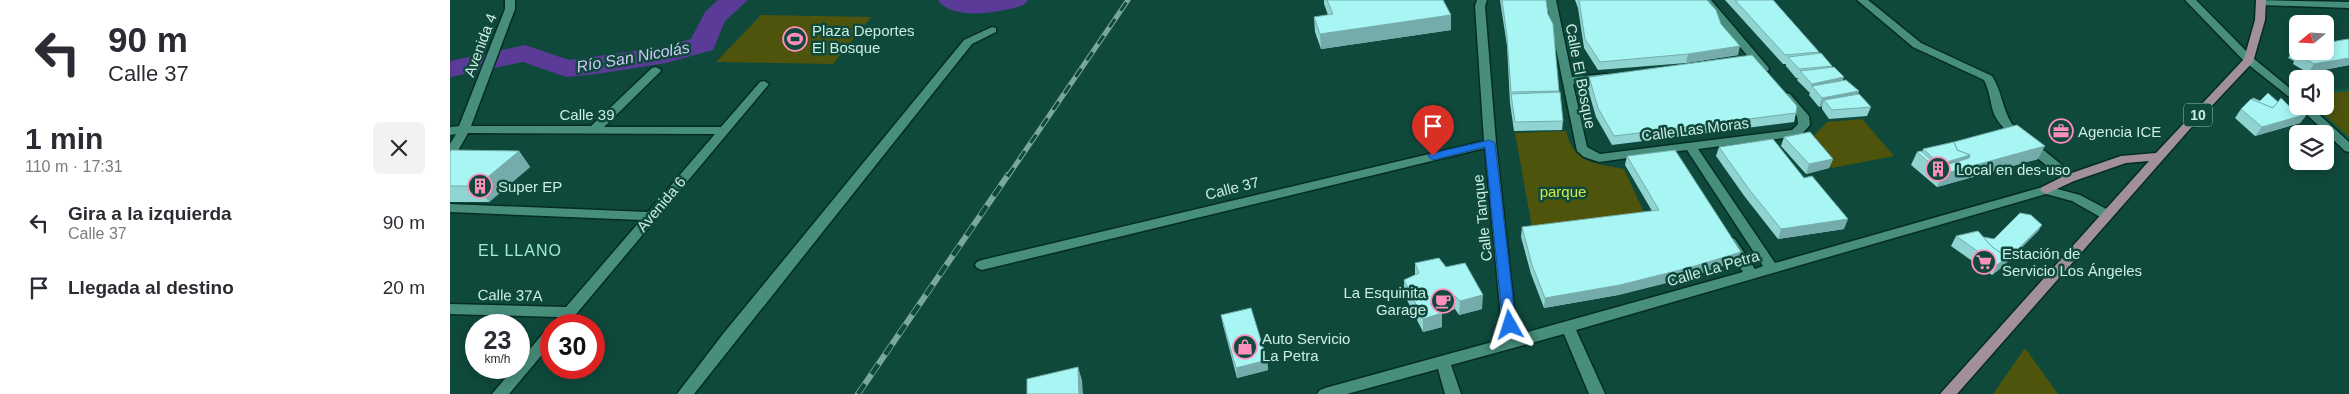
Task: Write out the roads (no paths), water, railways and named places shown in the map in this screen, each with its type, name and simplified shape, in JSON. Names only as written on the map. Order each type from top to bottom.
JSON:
[{"type":"main road","name":"10","points":[[1948,394],[2068,262],[2158,157],[2249,60],[2260,20],[2261,1]]},
{"type":"main road","points":[[2046,190],[2070,178],[2124,159],[2158,157]]},
{"type":"street","name":"Avenida 4","points":[[450,155],[464,129],[510,9],[510,0]]},
{"type":"street","name":"Calle Tanque","points":[[1482,0],[1480,6],[1490,143],[1511,343]]},
{"type":"street","name":"Calle El Bosque","points":[[1551,0],[1581,148],[1588,154]]},
{"type":"street","name":"Calle Las Moras","points":[[1588,154],[1599,158],[1691,147],[1796,132],[1804,125],[1803,116],[1776,84],[1750,59],[1706,0]]},
{"type":"street","points":[[1862,0],[1917,45],[1988,78],[1993,86],[2000,114],[2008,126],[2070,178]]},
{"type":"street","points":[[2190,0],[2249,60],[2289,93]]},
{"type":"street","points":[[2261,1],[2349,6]]},
{"type":"street","points":[[685,394],[728,338],[968,42],[992,30]]},
{"type":"street","points":[[595,129],[656,70]]},
{"type":"street","points":[[1567,81],[1617,75]]},
{"type":"street","name":"Avenida 6","points":[[570,312],[764,84]]},
{"type":"street","points":[[2313,115],[2349,148]]},
{"type":"street","name":"Calle 39","points":[[450,131],[464,129],[724,131]]},
{"type":"street","name":"Calle 37","points":[[982,265],[1490,143]]},
{"type":"street","points":[[1691,147],[1771,268]]},
{"type":"street","points":[[1672,149],[1682,165]]},
{"type":"street","points":[[2046,190],[2076,198],[2107,215]]},
{"type":"street","name":"Calle La Petra","points":[[1325,394],[1568,327],[2046,190]]},
{"type":"street","points":[[450,208],[651,216]]},
{"type":"street","points":[[1722,228],[1751,274]]},
{"type":"street","name":"Calle 37A","points":[[450,309],[570,312]]},
{"type":"street","points":[[1568,327],[1598,394]]},
{"type":"street","points":[[500,394],[540,347]]},
{"type":"street","points":[[1443,362],[1453,394]]},
{"type":"waterway","name":"Río San Nicolás","points":[[450,69],[525,53],[566,69],[666,55],[703,44],[708,29],[717,13],[735,0]]},
{"type":"waterway","name":"Río San Nicolás","points":[[951,0],[975,6],[998,5],[1015,0]]},
{"type":"railway","points":[[1008,176],[1128,0]]},
{"type":"railway","points":[[858,394],[1008,175]]},
{"type":"place","name":"Plaza Deportes El Bosque","points":[[795,39]]},
{"type":"place","name":"Agencia ICE","points":[[2061,131]]},
{"type":"place","name":"Local en des-uso","points":[[1938,169]]},
{"type":"place","name":"Super EP","points":[[480,186]]},
{"type":"place","name":"Estación de Servicio Los Ángeles","points":[[1984,262]]},
{"type":"place","name":"La Esquinita Garage","points":[[1443,301]]},
{"type":"place","name":"Auto Servicio La Petra","points":[[1245,347]]},
{"type":"district","name":"EL LLANO","points":[[520,250]]},
{"type":"park label","name":"parque","points":[[1563,191]]}]
